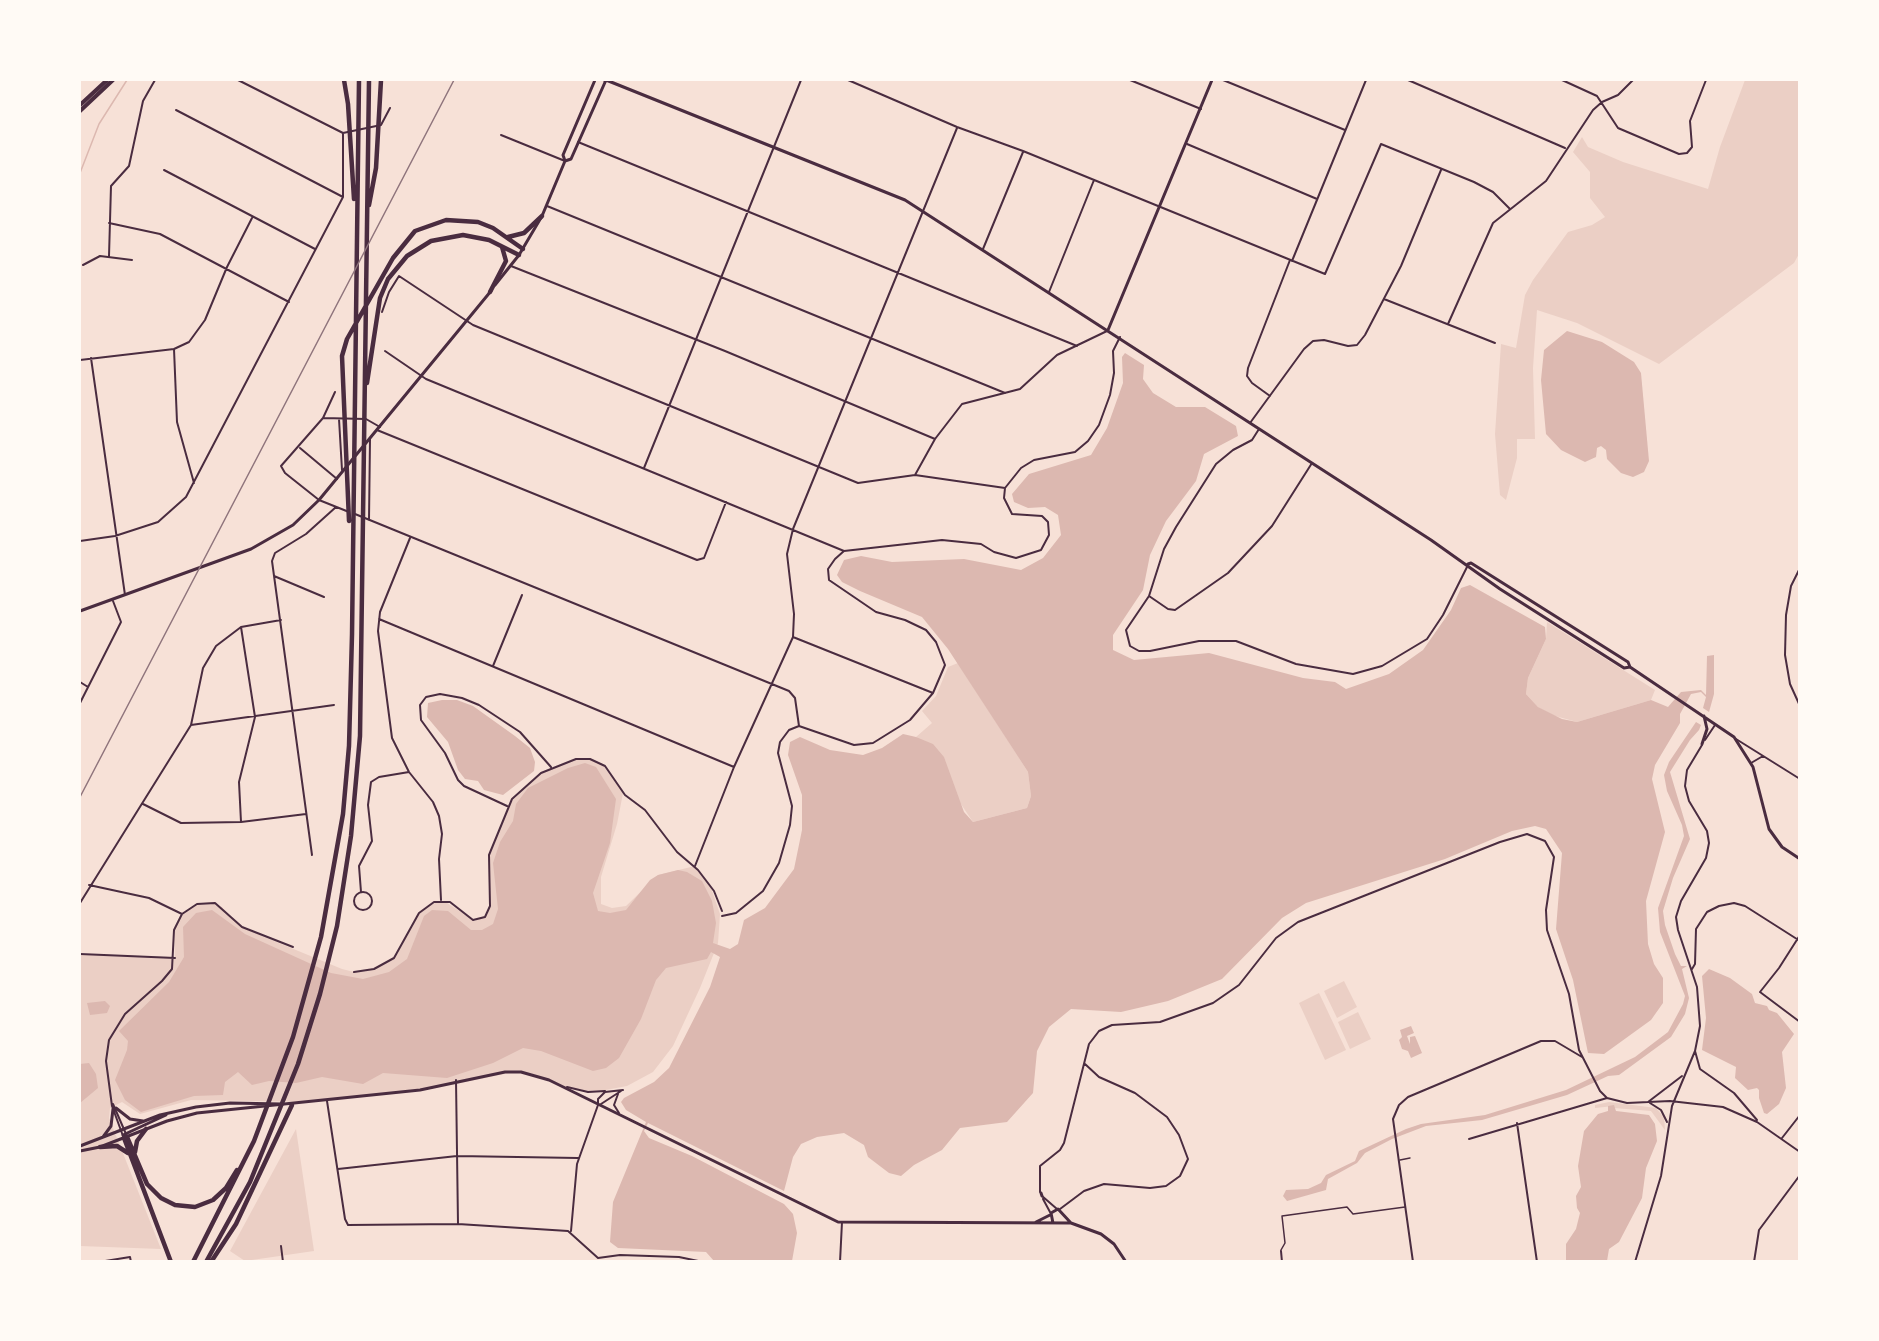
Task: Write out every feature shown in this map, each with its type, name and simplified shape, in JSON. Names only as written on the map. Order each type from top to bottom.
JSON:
[{"type":"highway","points":[[344,80],[351,141],[356,245]]},
{"type":"highway","points":[[193,1262],[264,1118],[296,1029],[320,942],[343,814],[349,746],[359,80]]},
{"type":"highway","points":[[206,1262],[236,1210],[276,1122],[308,1033],[332,947],[351,836],[360,736],[369,80]]},
{"type":"highway","points":[[367,211],[376,168],[381,80]]},
{"type":"highway","points":[[506,237],[524,233],[542,216]]},
{"type":"highway","points":[[351,541],[347,497],[342,356],[347,339],[393,258],[415,231],[432,223],[462,219],[478,222],[523,249]]},
{"type":"highway","points":[[365,397],[380,298],[388,279],[407,256],[425,244],[442,238],[468,236],[500,245],[519,255]]},
{"type":"highway","points":[[490,292],[506,261],[504,249],[500,245]]},
{"type":"highway","points":[[212,1262],[236,1224],[292,1105]]},
{"type":"highway","points":[[146,1129],[136,1144],[135,1159],[171,1262]]},
{"type":"highway","points":[[124,1134],[147,1184],[158,1196],[175,1205],[195,1207],[213,1200],[223,1192],[251,1147]]},
{"type":"highway","points":[[100,1147],[119,1147],[135,1159]]},
{"type":"main road","points":[[80,105],[107,80]]},
{"type":"main road","points":[[80,111],[113,80]]},
{"type":"street","points":[[109,256],[111,186],[129,166],[143,100],[155,80]]},
{"type":"street","points":[[238,80],[343,133],[381,125],[390,108]]},
{"type":"street","points":[[80,611],[260,545],[293,525],[319,500],[467,321],[523,249],[542,216],[565,161],[563,155],[596,80]]},
{"type":"street","points":[[501,135],[565,161],[571,159],[606,80],[775,147],[923,210],[1468,564],[1471,563],[1628,662],[1630,667],[1734,738],[1800,779]]},
{"type":"street","points":[[645,468],[801,80]]},
{"type":"street","points":[[848,80],[957,127],[1023,151],[1325,274],[1381,144],[1493,192],[1510,209]]},
{"type":"street","points":[[1131,80],[1201,109]]},
{"type":"street","points":[[915,475],[935,439],[962,404],[1020,389],[1057,355],[1105,334],[1212,80]]},
{"type":"street","points":[[1223,80],[1345,130]]},
{"type":"street","points":[[1270,396],[1252,383],[1247,376],[1248,368],[1366,80]]},
{"type":"street","points":[[1408,80],[1566,148]]},
{"type":"street","points":[[1563,80],[1591,92],[1602,102],[1618,128],[1679,154],[1687,153],[1692,147],[1689,121],[1706,80]]},
{"type":"street","points":[[1448,324],[1493,223],[1546,181],[1593,110],[1602,102],[1618,95],[1633,80]]},
{"type":"street","points":[[176,110],[343,197]]},
{"type":"street","points":[[694,866],[734,767],[793,637],[794,614],[787,554],[793,529],[957,127]]},
{"type":"street","points":[[80,541],[115,536],[158,522],[174,510],[194,483],[343,197],[343,133]]},
{"type":"street","points":[[578,142],[1077,346]]},
{"type":"street","points":[[1186,143],[1317,199]]},
{"type":"street","points":[[983,249],[1023,151]]},
{"type":"street","points":[[164,170],[315,249]]},
{"type":"street","points":[[1251,423],[1304,349],[1313,342],[1324,340],[1348,346],[1357,345],[1384,299],[1442,170]]},
{"type":"street","points":[[1049,292],[1094,180]]},
{"type":"street","points":[[546,206],[1005,393]]},
{"type":"street","points":[[80,360],[174,349],[189,342],[205,320],[226,267],[252,218]]},
{"type":"street","points":[[109,223],[160,234],[289,302]]},
{"type":"street","points":[[83,265],[95,256],[132,260]]},
{"type":"street","points":[[511,266],[935,439]]},
{"type":"street","points":[[382,312],[385,299],[398,276],[467,321],[858,483],[915,475],[1005,488]]},
{"type":"street","points":[[1384,299],[1495,343]]},
{"type":"street","points":[[385,351],[421,377],[844,551],[942,540],[981,544],[994,552],[1016,558],[1041,550],[1049,535],[1048,522],[1042,516],[1012,513],[1004,498],[1005,488],[1021,468],[1034,460],[1075,452],[1088,441],[1099,424],[1110,395],[1114,373],[1113,351],[1119,338]]},
{"type":"street","points":[[174,349],[177,422],[194,483]]},
{"type":"street","points":[[91,358],[125,595]]},
{"type":"street","points":[[335,392],[323,418],[300,448],[284,460],[281,466],[285,473],[319,500],[789,691],[795,698],[799,726]]},
{"type":"street","points":[[323,418],[366,419],[378,429],[697,561],[704,558],[726,502]]},
{"type":"street","points":[[339,418],[343,472]]},
{"type":"street","points":[[1259,429],[1252,440],[1233,450],[1216,464],[1164,549],[1149,596],[1126,630],[1130,646],[1139,651],[1199,641],[1236,641],[1296,664],[1353,674],[1382,666],[1427,639],[1443,615],[1468,564]]},
{"type":"street","points":[[369,520],[370,439]]},
{"type":"street","points":[[300,448],[338,479]]},
{"type":"street","points":[[1149,596],[1168,609],[1175,610],[1228,573],[1272,526],[1312,463]]},
{"type":"street","points":[[312,855],[272,558],[275,553],[312,529],[336,507]]},
{"type":"street","points":[[411,537],[379,619],[389,726],[395,746],[408,772],[429,796],[440,816],[441,900]]},
{"type":"street","points":[[722,916],[736,913],[763,891],[779,863],[790,825],[792,806],[778,753],[780,742],[789,730],[799,726],[854,745],[873,743],[910,720],[933,693],[945,665],[936,642],[926,630],[905,620],[876,612],[829,580],[828,569],[844,551]]},
{"type":"street","points":[[1468,564],[1468,568],[1561,628],[1624,668],[1630,667]]},
{"type":"street","points":[[1800,568],[1791,586],[1786,615],[1785,655],[1790,684],[1800,706]]},
{"type":"street","points":[[274,576],[324,597]]},
{"type":"street","points":[[493,666],[522,595]]},
{"type":"street","points":[[80,703],[121,622],[112,599]]},
{"type":"street","points":[[379,619],[734,767]]},
{"type":"street","points":[[80,903],[89,885],[191,725],[203,668],[216,646],[241,627],[281,620]]},
{"type":"street","points":[[241,627],[255,717],[239,782],[241,822]]},
{"type":"street","points":[[793,637],[933,693]]},
{"type":"street","points":[[80,682],[88,687]]},
{"type":"street","points":[[508,806],[464,786],[458,780],[445,753],[421,720],[420,705],[426,698],[440,694],[462,698],[479,705],[520,732],[551,767]]},
{"type":"street","points":[[191,725],[334,705]]},
{"type":"street","points":[[1702,744],[1707,729],[1704,716]]},
{"type":"street","points":[[1635,1262],[1661,1176],[1674,1101],[1695,1051],[1701,1012],[1692,969],[1678,930],[1676,917],[1681,901],[1706,858],[1708,847],[1707,831],[1689,801],[1685,786],[1687,770],[1715,724]]},
{"type":"street","points":[[1734,738],[1751,763],[1769,829],[1782,847],[1800,859]]},
{"type":"street","points":[[1751,763],[1763,756]]},
{"type":"street","points":[[354,972],[374,969],[394,958],[419,913],[430,904],[441,900],[454,904],[473,920],[480,920],[487,915],[490,906],[489,855],[508,806],[516,794],[541,773],[551,767],[582,758],[602,764],[625,795],[645,810],[677,852],[694,866],[710,885],[722,911]]},
{"type":"street","points":[[361,892],[359,866],[372,841],[368,805],[371,782],[379,777],[408,772]]},
{"type":"street","points":[[142,804],[181,823],[241,822],[306,814]]},
{"type":"street","points":[[1054,1223],[1041,1195],[1040,1166],[1060,1150],[1064,1143],[1092,1038],[1104,1028],[1168,1020],[1227,996],[1239,985],[1276,938],[1306,918],[1508,839],[1527,834],[1545,841],[1554,857],[1546,910],[1547,930],[1569,994],[1582,1057],[1597,1088],[1607,1098]]},
{"type":"street","points":[[89,885],[149,898],[182,914]]},
{"type":"street","points":[[361,892],[369,894],[372,898],[371,906],[366,910],[359,909],[354,903],[355,896],[361,892]]},
{"type":"street","points":[[124,1134],[113,1103],[106,1061],[111,1033],[124,1014],[167,976],[175,957],[174,930],[182,914],[197,904],[214,903],[242,927],[293,947]]},
{"type":"street","points":[[1692,969],[1695,964],[1696,929],[1707,912],[1719,906],[1734,903],[1745,906],[1798,940]]},
{"type":"street","points":[[1800,935],[1760,992],[1800,1022]]},
{"type":"street","points":[[80,954],[175,957]]},
{"type":"street","points":[[1413,1262],[1394,1125],[1396,1109],[1408,1098],[1537,1042],[1555,1041],[1582,1057]]},
{"type":"street","points":[[1695,1051],[1700,1069],[1734,1093],[1762,1125]]},
{"type":"street","points":[[1033,1223],[1084,1191],[1104,1184],[1166,1186],[1180,1176],[1188,1159],[1179,1135],[1167,1117],[1149,1102],[1099,1077],[1084,1064]]},
{"type":"street","points":[[80,1148],[99,1139],[146,1129],[197,1113],[327,1101],[456,1082],[510,1071],[536,1075],[813,1211],[842,1222],[1071,1223]]},
{"type":"street","points":[[1647,1102],[1667,1090],[1684,1074]]},
{"type":"street","points":[[456,1082],[458,1224]]},
{"type":"street","points":[[562,1087],[588,1092],[623,1090],[614,1103],[620,1116]]},
{"type":"street","points":[[571,1231],[578,1158],[598,1105],[599,1096],[608,1091]]},
{"type":"street","points":[[598,1105],[620,1092]]},
{"type":"street","points":[[1469,1138],[1517,1122],[1607,1098],[1632,1104],[1674,1101],[1723,1107],[1762,1125],[1800,1152]]},
{"type":"street","points":[[327,1101],[347,1224],[458,1224],[571,1231],[598,1258],[620,1255],[690,1257],[703,1262]]},
{"type":"street","points":[[1647,1102],[1662,1112],[1668,1126]]},
{"type":"street","points":[[80,1148],[100,1147],[145,1121],[222,1103],[292,1105]]},
{"type":"street","points":[[115,1109],[130,1119],[145,1121]]},
{"type":"street","points":[[99,1139],[110,1129],[115,1109]]},
{"type":"street","points":[[124,1134],[168,1114]]},
{"type":"street","points":[[1782,1138],[1798,1121],[1800,1115]]},
{"type":"street","points":[[1517,1122],[1537,1262]]},
{"type":"street","points":[[338,1169],[457,1156],[578,1158]]},
{"type":"street","points":[[1754,1262],[1759,1230],[1800,1176]]},
{"type":"street","points":[[1041,1195],[1071,1223],[1101,1234],[1114,1244],[1126,1262]]},
{"type":"street","points":[[1060,1224],[1065,1218]]},
{"type":"street","points":[[840,1262],[842,1222]]},
{"type":"street","points":[[281,1246],[283,1262]]},
{"type":"street","points":[[1281,1251],[1282,1262]]},
{"type":"street","points":[[99,1262],[130,1259]]},
{"type":"lane","points":[[1399,1161],[1410,1158]]},
{"type":"lane","points":[[1281,1251],[1286,1243],[1282,1216],[1347,1207],[1353,1214],[1406,1207]]},
{"type":"shaded area","points":[[1745,80],[1799,80],[1800,252],[1794,263],[1659,364],[1577,323],[1537,310],[1533,368],[1535,439],[1517,439],[1517,458],[1506,500],[1500,495],[1495,434],[1501,344],[1516,348],[1525,295],[1533,280],[1568,232],[1592,225],[1605,217],[1590,198],[1590,172],[1573,152],[1582,137],[1588,147],[1623,162],[1708,189],[1720,147]]},
{"type":"shaded area","points":[[1567,331],[1602,342],[1634,362],[1641,373],[1649,461],[1644,472],[1633,477],[1621,473],[1607,459],[1606,450],[1601,446],[1597,448],[1596,457],[1585,462],[1561,450],[1546,434],[1541,380],[1544,350]]},
{"type":"shaded area","points":[[1125,353],[1144,365],[1143,379],[1153,393],[1176,407],[1205,407],[1236,426],[1238,436],[1204,454],[1196,481],[1166,521],[1150,555],[1143,590],[1113,635],[1113,650],[1134,660],[1209,653],[1303,678],[1335,682],[1346,689],[1389,674],[1423,650],[1451,610],[1461,588],[1470,585],[1545,627],[1546,639],[1528,678],[1526,694],[1538,707],[1562,719],[1577,722],[1651,700],[1668,707],[1681,692],[1701,690],[1706,695],[1707,656],[1714,655],[1714,694],[1709,712],[1703,708],[1706,697],[1701,692],[1691,694],[1680,714],[1680,723],[1655,765],[1652,779],[1665,832],[1646,901],[1648,944],[1654,964],[1663,978],[1663,1003],[1651,1020],[1604,1054],[1588,1053],[1573,980],[1556,929],[1562,853],[1546,829],[1535,826],[1512,831],[1445,859],[1306,903],[1282,918],[1222,979],[1168,1001],[1121,1012],[1071,1009],[1049,1027],[1037,1051],[1033,1093],[1007,1122],[960,1128],[942,1150],[914,1165],[901,1176],[889,1173],[868,1157],[864,1145],[844,1133],[817,1137],[801,1144],[793,1157],[784,1191],[648,1123],[644,1131],[649,1138],[692,1156],[784,1204],[793,1214],[797,1233],[792,1261],[714,1261],[706,1252],[618,1248],[610,1242],[613,1202],[646,1122],[626,1110],[621,1102],[624,1098],[654,1082],[669,1068],[710,987],[720,957],[711,952],[707,959],[666,968],[656,980],[641,1019],[619,1058],[606,1068],[593,1071],[541,1051],[523,1048],[493,1063],[447,1078],[383,1073],[363,1084],[322,1077],[296,1083],[269,1081],[252,1085],[238,1072],[225,1082],[223,1095],[194,1096],[141,1112],[125,1100],[115,1080],[127,1050],[128,1041],[119,1031],[169,982],[184,957],[183,927],[196,913],[212,910],[245,934],[331,973],[363,979],[389,972],[407,959],[424,916],[432,910],[448,911],[471,930],[482,930],[493,924],[498,909],[493,863],[500,842],[513,821],[516,804],[528,788],[568,768],[585,763],[596,767],[616,799],[610,843],[593,893],[598,911],[610,913],[626,910],[650,880],[658,875],[678,870],[687,872],[702,881],[712,901],[716,923],[713,943],[730,949],[738,944],[744,920],[765,908],[794,869],[802,830],[802,795],[788,755],[790,742],[800,737],[830,750],[863,755],[882,748],[903,734],[916,737],[933,744],[944,757],[964,812],[973,822],[1027,808],[1031,796],[1028,772],[948,649],[922,617],[860,591],[842,582],[837,575],[844,560],[861,556],[892,562],[964,559],[1021,570],[1043,558],[1061,535],[1058,515],[1045,507],[1028,508],[1014,502],[1012,494],[1029,474],[1091,455],[1107,428],[1123,383],[1122,357]]},
{"type":"shaded area","points":[[1547,622],[1655,690],[1651,700],[1577,722],[1548,714],[1538,707],[1526,694],[1528,678],[1546,639]]},
{"type":"shaded area","points":[[958,663],[1028,772],[1031,796],[1027,808],[973,822],[916,737],[932,723],[922,711],[936,696],[948,667]]},
{"type":"shaded area","points":[[457,700],[473,706],[515,736],[530,748],[535,762],[534,771],[503,795],[484,790],[478,781],[465,779],[458,770],[448,742],[427,717],[428,703]]},
{"type":"shaded area","points":[[1696,722],[1701,725],[1699,730],[1670,772],[1690,839],[1673,878],[1663,911],[1665,925],[1675,954],[1681,966],[1687,966],[1682,969],[1689,998],[1685,1014],[1671,1037],[1619,1075],[1608,1076],[1567,1095],[1482,1120],[1426,1126],[1392,1139],[1365,1153],[1357,1163],[1328,1179],[1326,1190],[1287,1201],[1283,1196],[1286,1190],[1308,1189],[1321,1183],[1326,1175],[1355,1161],[1359,1151],[1406,1129],[1421,1124],[1485,1115],[1566,1090],[1635,1057],[1668,1032],[1685,996],[1660,932],[1658,908],[1684,836],[1682,825],[1667,791],[1664,775],[1669,762]]},
{"type":"shaded area","points":[[576,759],[590,759],[602,764],[623,793],[617,824],[601,877],[601,904],[612,908],[626,906],[658,875],[695,866],[710,885],[720,914],[718,943],[700,988],[673,1046],[653,1072],[627,1086],[595,1092],[562,1087],[533,1074],[514,1072],[456,1084],[317,1102],[191,1100],[140,1114],[122,1102],[110,1108],[109,1118],[161,1249],[80,1246],[80,954],[175,957],[174,930],[182,914],[197,904],[210,902],[222,907],[238,924],[262,936],[342,969],[354,972],[367,971],[390,961],[398,953],[417,916],[430,904],[444,901],[475,921],[487,915],[490,906],[488,860],[510,803],[541,773]]},
{"type":"shaded area","points":[[1709,969],[1730,978],[1752,994],[1755,1003],[1767,1006],[1769,1010],[1777,1013],[1794,1034],[1782,1052],[1786,1088],[1779,1104],[1767,1114],[1764,1113],[1759,1098],[1759,1090],[1757,1088],[1748,1090],[1735,1078],[1736,1067],[1702,1050],[1706,1018],[1702,976]]},
{"type":"shaded area","points":[[1344,981],[1357,1007],[1337,1018],[1324,991]]},
{"type":"shaded area","points":[[1319,993],[1346,1050],[1325,1060],[1299,1003]]},
{"type":"shaded area","points":[[105,1001],[110,1006],[107,1013],[90,1015],[87,1003]]},
{"type":"shaded area","points":[[1358,1012],[1371,1039],[1350,1049],[1338,1022]]},
{"type":"shaded area","points":[[1411,1026],[1414,1033],[1407,1036],[1410,1044],[1410,1037],[1415,1036],[1422,1053],[1411,1058],[1408,1051],[1402,1049],[1399,1040],[1402,1037],[1400,1030]]},
{"type":"shaded area","points":[[89,1063],[96,1074],[98,1088],[80,1103],[80,1064]]},
{"type":"shaded area","points":[[1609,1102],[1656,1108],[1664,1117],[1665,1130],[1651,1111],[1614,1108],[1614,1106],[1595,1108],[1595,1105]]},
{"type":"shaded area","points":[[1614,1105],[1616,1111],[1649,1115],[1655,1124],[1657,1141],[1646,1168],[1642,1198],[1619,1242],[1609,1249],[1607,1261],[1566,1261],[1566,1244],[1576,1229],[1580,1213],[1576,1196],[1581,1187],[1578,1166],[1584,1131],[1598,1114],[1608,1111],[1608,1106]]},
{"type":"shaded area","points":[[296,1129],[314,1251],[245,1261],[230,1251]]},
{"type":"waterway","points":[[80,173],[99,124],[127,80]]},
{"type":"railway","points":[[80,797],[454,80]]}]
